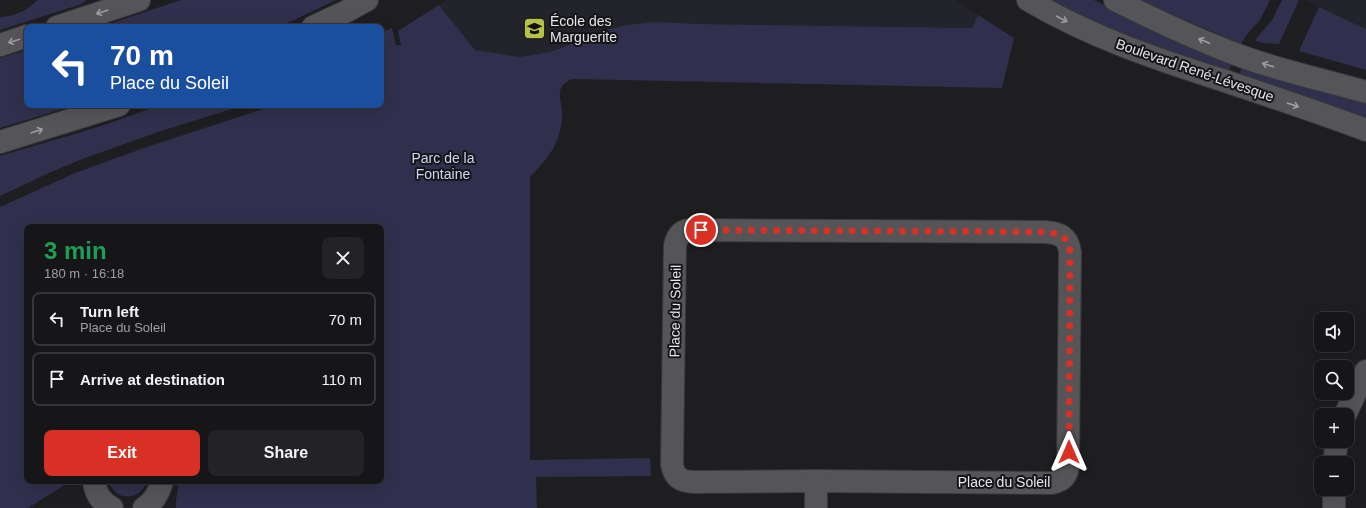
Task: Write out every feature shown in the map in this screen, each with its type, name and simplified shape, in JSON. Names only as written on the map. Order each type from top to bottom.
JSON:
[{"type":"street","points":[[66,24],[139,0]]},
{"type":"street","points":[[320,24],[346,12],[367,0]]},
{"type":"street","name":"Boulevard René-Lévesque","points":[[1028,0],[1082,29],[1122,46],[1366,130]]},
{"type":"street","name":"Boulevard René-Lévesque","points":[[1115,0],[1169,26],[1249,59],[1366,92]]},
{"type":"street","points":[[0,45],[24,37]]},
{"type":"street","points":[[0,142],[109,108]]},
{"type":"street","name":"Place du Soleil","points":[[690,230],[1030,232],[1054,233],[1063,236],[1070,248],[1068,471],[1064,478],[1060,481],[1052,483],[816,481],[690,482],[681,480],[674,473],[672,464],[675,245],[680,234],[690,230]]},
{"type":"street","points":[[1348,408],[1366,371]]},
{"type":"street","points":[[816,481],[816,508]]},
{"type":"street","points":[[95,484],[101,500],[112,508]]},
{"type":"street","points":[[145,508],[157,496],[161,484]]},
{"type":"street","points":[[1334,496],[1334,508]]},
{"type":"shaded area","name":"École des Marguerite","points":[[447,0],[956,0],[978,15],[972,28],[654,22],[626,25],[592,35],[550,52],[519,57],[475,50],[439,5]]},
{"type":"shaded area","points":[[1305,0],[1366,0],[1366,29],[1319,7]]},
{"type":"green space","points":[[38,0],[86,0],[82,4],[0,30],[0,17],[20,12]]},
{"type":"green space","points":[[181,0],[336,0],[285,24],[109,24]]},
{"type":"green space","points":[[1047,0],[1094,0],[1124,15],[1233,60],[1227,76],[1145,47]]},
{"type":"green space","points":[[1138,0],[1270,0],[1260,20],[1248,33],[1238,48],[1230,44],[1220,35]]},
{"type":"green space","points":[[1282,0],[1299,0],[1279,44],[1263,43],[1255,40],[1272,20]]},
{"type":"green space","name":"Parc de la Fontaine","points":[[439,5],[475,50],[519,57],[550,52],[607,30],[626,25],[654,22],[972,28],[978,15],[1014,38],[1002,88],[572,79],[566,82],[560,93],[562,119],[557,140],[549,155],[530,177],[530,460],[650,458],[651,476],[536,477],[537,508],[176,508],[179,484],[384,484],[384,224],[24,224],[24,484],[66,484],[28,508],[0,508],[0,207],[75,173],[144,148],[266,108],[384,108],[384,32],[392,28],[396,45],[401,45],[398,31]]},
{"type":"green space","points":[[1319,7],[1366,29],[1366,70],[1299,51]]},
{"type":"green space","points":[[24,51],[24,108],[66,108],[0,128],[0,58]]},
{"type":"green space","points":[[1243,63],[1366,99],[1366,121],[1238,79]]},
{"type":"green space","points":[[152,108],[235,108],[161,131],[85,158],[0,196],[0,156]]},
{"type":"green space","points":[[110,484],[146,484],[144,488],[139,492],[128,496],[122,496],[116,493]]},
{"type":"place","name":"École des Marguerite","points":[[535,29]]},
{"type":"route","points":[[701,230],[1045,232],[1063,236],[1070,248],[1069,452]]}]
